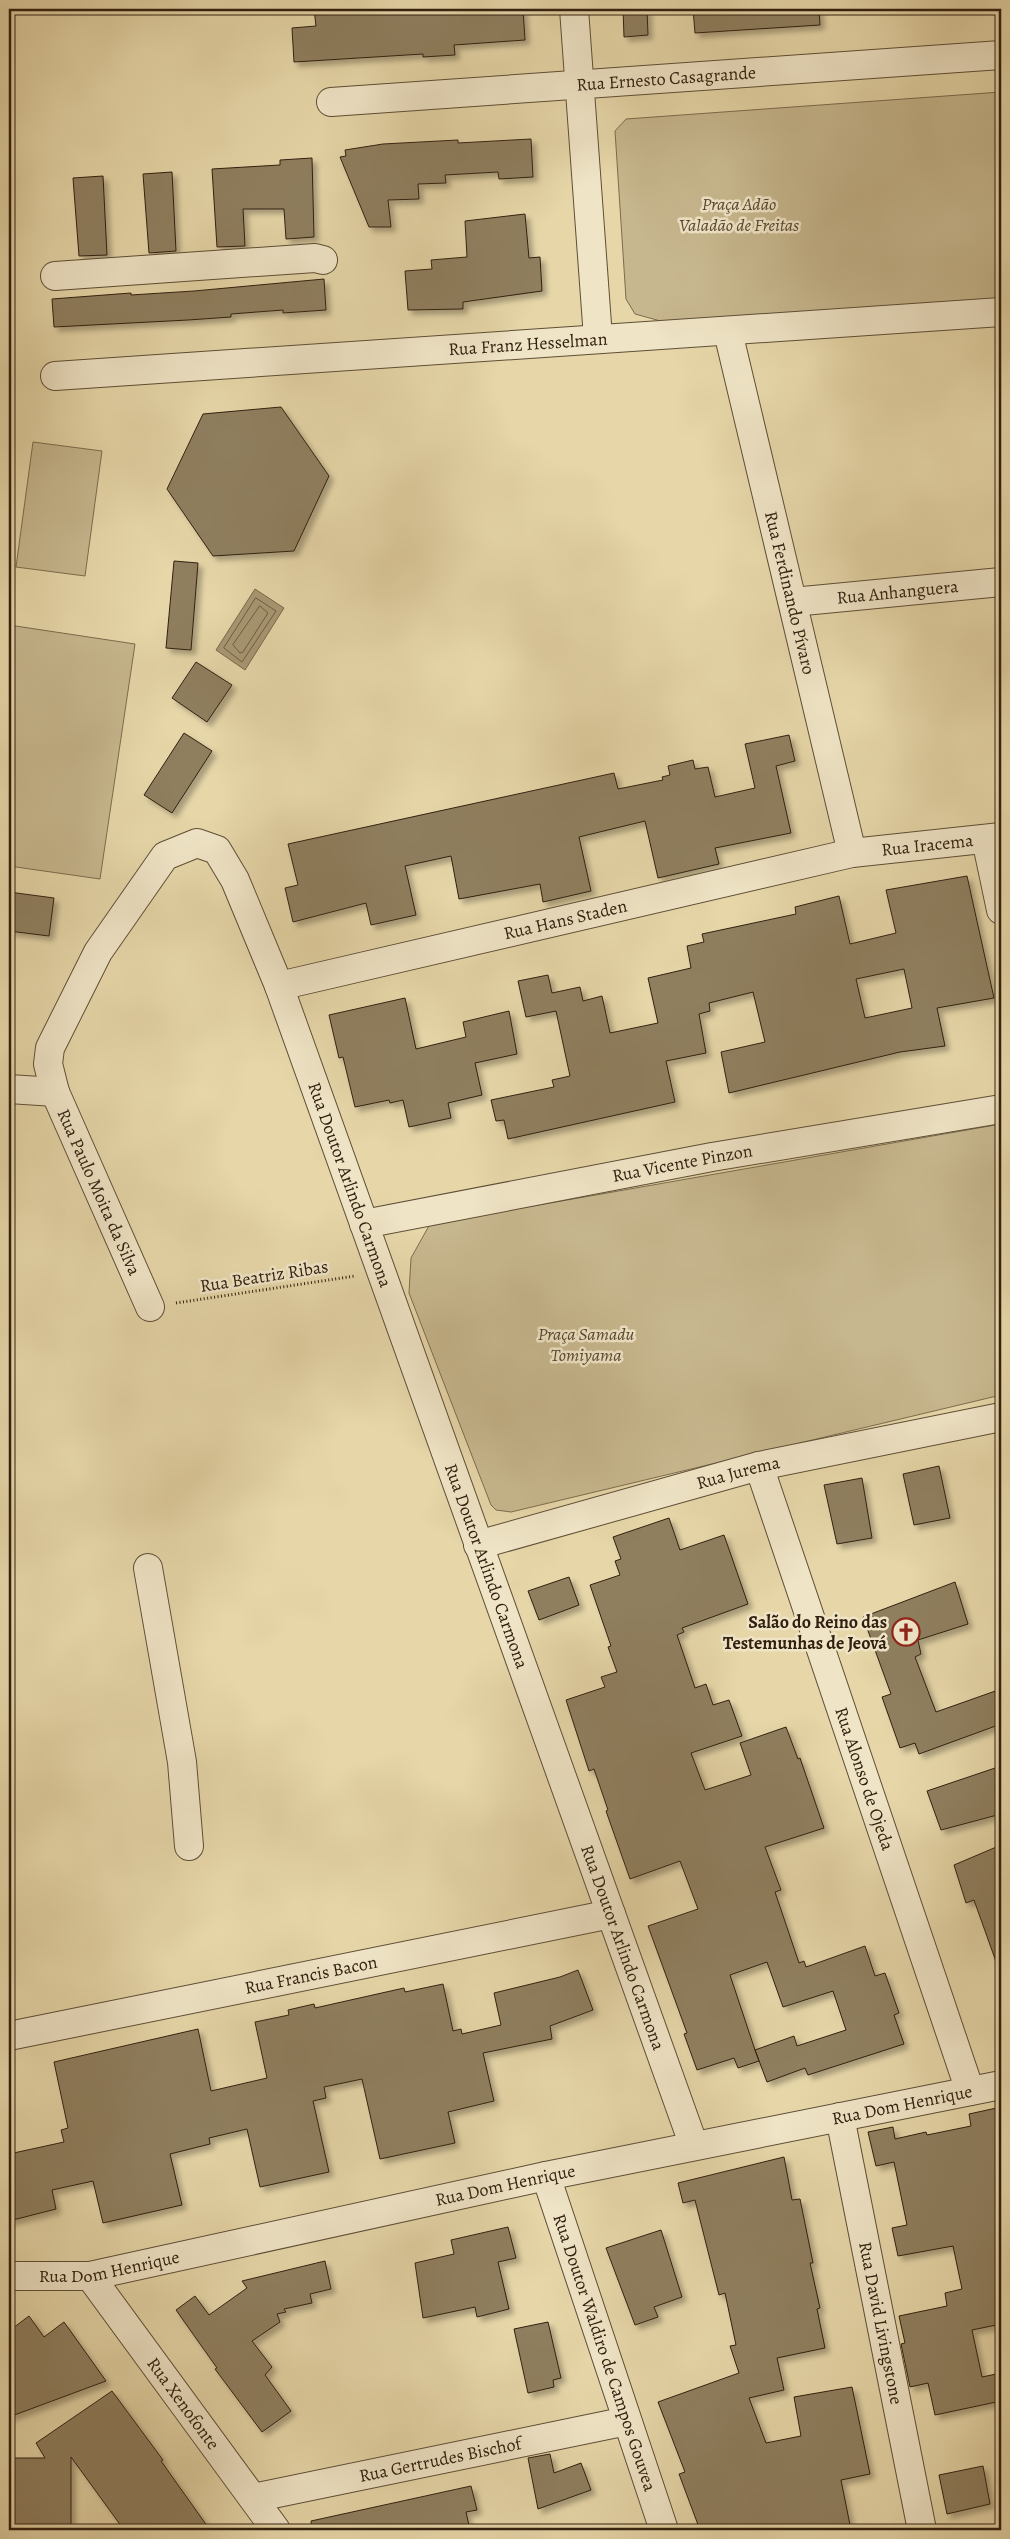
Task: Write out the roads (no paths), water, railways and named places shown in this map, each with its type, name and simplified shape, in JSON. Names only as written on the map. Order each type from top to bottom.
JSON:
[{"type":"street","points":[[574,9],[598,338]]},
{"type":"street","name":"Rua Ernesto Casagrande","points":[[331,102],[1001,55]]},
{"type":"street","points":[[54,276],[315,258],[323,260]]},
{"type":"street","name":"Rua Franz Hesselman","points":[[54,376],[598,338],[728,332],[1001,312]]},
{"type":"street","name":"Rua Ferdinando Pívaro","points":[[728,332],[852,853]]},
{"type":"street","name":"Rua Anhanguera","points":[[793,602],[1001,582]]},
{"type":"street","points":[[994,838],[1001,910]]},
{"type":"street","name":"Rua Iracema","points":[[852,853],[994,838]]},
{"type":"street","name":"Rua Doutor Arlindo Carmona","points":[[54,1092],[48,1064],[50,1048],[98,952],[165,856],[197,843],[217,850],[235,880],[279,986],[694,2146]]},
{"type":"street","name":"Rua Hans Staden","points":[[279,986],[852,853]]},
{"type":"street","name":"Rua Paulo Moita da Silva","points":[[9,1089],[54,1092],[150,1307]]},
{"type":"street","name":"Rua Vicente Pinzon","points":[[364,1224],[712,1157],[1001,1109]]},
{"type":"street","name":"Rua Jurema","points":[[478,1544],[758,1466],[1001,1417]]},
{"type":"street","name":"Rua Alonso de Ojeda","points":[[758,1466],[970,2091]]},
{"type":"street","points":[[148,1568],[182,1762],[189,1846]]},
{"type":"street","name":"Rua Francis Bacon","points":[[9,2036],[611,1914]]},
{"type":"street","name":"Rua Dom Henrique","points":[[9,2276],[90,2276],[546,2176],[1001,2085]]},
{"type":"street","name":"Rua David Livingstone","points":[[840,2117],[922,2530]]},
{"type":"street","name":"Rua Doutor Waldiro de Campos Gouvea","points":[[546,2176],[664,2530]]},
{"type":"street","name":"Rua Xenofonte","points":[[90,2276],[276,2530]]},
{"type":"street","name":"Rua Gertrudes Bischof","points":[[253,2498],[628,2421]]},
{"type":"water","points":[[255,589],[284,608],[245,670],[216,650]]},
{"type":"place","name":"Salão do Reino das Testemunhas de Jeová","points":[[906,1632]]},
{"type":"park label","name":"Praça Adão Valadão de Freitas","points":[[739,214]]},
{"type":"park label","name":"Praça Samadu Tomiyama","points":[[586,1344]]}]
